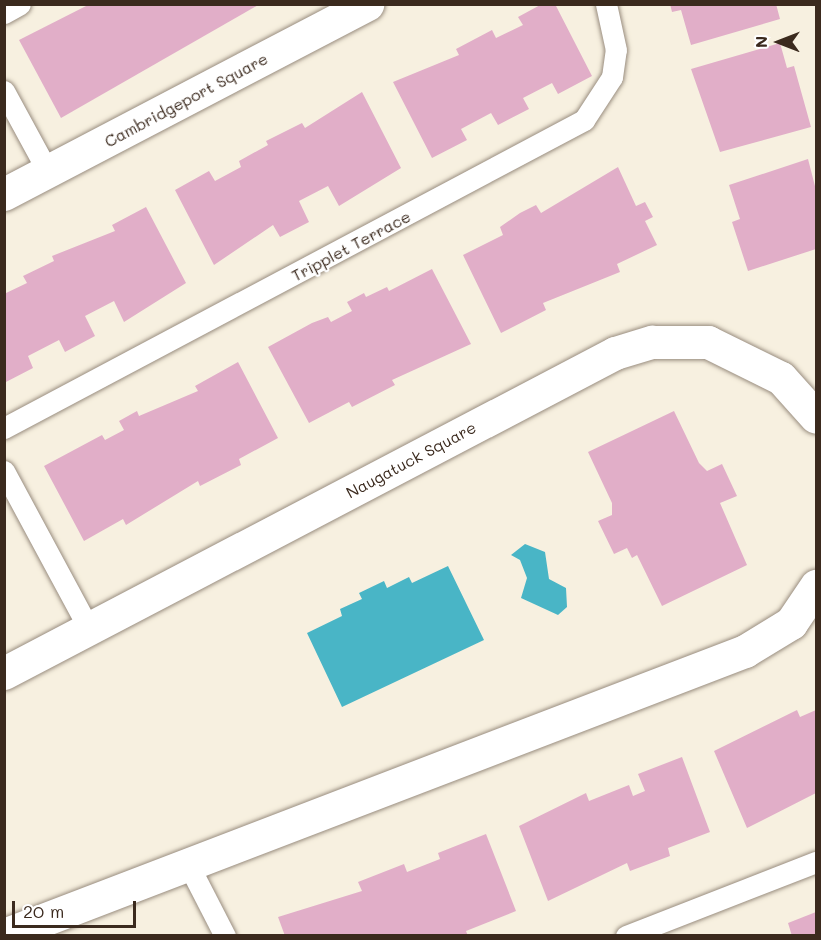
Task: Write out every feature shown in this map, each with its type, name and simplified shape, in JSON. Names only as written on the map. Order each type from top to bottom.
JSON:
[{"type":"street","name":"Cambridgeport Square","points":[[4,194],[367,4]]},
{"type":"street","name":"Naugatuck Square","points":[[4,673],[624,350],[652,342],[708,342],[782,378],[816,417]]},
{"type":"street","points":[[4,935],[745,651],[791,624],[816,586]]},
{"type":"lane","points":[[4,13],[20,4]]},
{"type":"lane","name":"Tripplet Terrace","points":[[4,428],[584,120],[612,77],[616,50],[606,4]]},
{"type":"lane","points":[[4,91],[48,172]]},
{"type":"lane","points":[[4,471],[89,629]]},
{"type":"lane","points":[[626,936],[816,862]]},
{"type":"lane","points":[[189,866],[225,936]]},
{"type":"water","points":[[525,544],[545,552],[549,579],[566,588],[567,607],[558,615],[521,598],[527,578],[520,560],[511,555]]},
{"type":"water","points":[[448,566],[484,640],[342,707],[307,633],[342,616],[340,609],[362,599],[359,593],[384,581],[387,588],[409,577],[412,583]]},
{"type":"building","points":[[90,4],[260,4],[61,118],[19,40]]},
{"type":"building","points":[[542,4],[555,4],[592,76],[558,94],[552,83],[523,98],[529,109],[498,125],[491,113],[461,129],[467,140],[432,158],[393,82],[459,55],[456,49],[492,30],[496,38],[523,25],[518,17]]},
{"type":"building","points":[[670,4],[776,4],[780,19],[691,45],[681,10],[672,12]]},
{"type":"building","points":[[780,43],[787,68],[794,66],[811,127],[720,152],[691,69]]},
{"type":"building","points":[[362,92],[401,168],[339,206],[328,186],[299,201],[309,222],[280,237],[273,225],[214,265],[175,190],[209,171],[215,181],[241,167],[239,161],[268,145],[266,141],[302,123],[305,128]]},
{"type":"building","points":[[808,159],[816,190],[816,249],[748,271],[732,222],[740,219],[729,185]]},
{"type":"building","points":[[618,167],[636,206],[645,202],[653,217],[645,221],[657,245],[617,264],[620,272],[543,303],[546,310],[501,333],[463,255],[503,235],[500,227],[520,213],[536,205],[541,213]]},
{"type":"building","points":[[146,207],[186,283],[124,322],[114,301],[85,316],[95,336],[65,352],[59,340],[28,356],[33,368],[4,383],[4,294],[27,283],[23,276],[54,261],[52,256],[115,231],[112,225]]},
{"type":"building","points":[[432,269],[471,344],[392,380],[395,385],[352,407],[349,402],[309,423],[268,347],[312,323],[328,317],[331,322],[352,311],[347,302],[364,293],[366,297],[387,287],[389,291]]},
{"type":"building","points":[[238,362],[278,438],[239,459],[241,465],[200,486],[198,481],[126,525],[123,519],[84,541],[44,466],[102,435],[105,440],[124,430],[119,421],[137,411],[139,416],[198,391],[195,386]]},
{"type":"building","points":[[674,411],[699,463],[707,471],[722,464],[737,496],[720,503],[747,565],[662,606],[637,555],[632,558],[627,548],[614,554],[598,521],[612,515],[612,503],[588,452]]},
{"type":"building","points":[[797,710],[800,717],[816,710],[816,793],[747,828],[714,751]]},
{"type":"building","points":[[682,757],[710,832],[668,848],[670,856],[630,871],[627,863],[548,901],[519,826],[586,793],[589,801],[629,785],[633,796],[645,791],[638,774]]},
{"type":"building","points":[[486,834],[516,911],[466,931],[468,936],[285,936],[278,917],[362,891],[358,882],[404,864],[407,872],[440,859],[438,853]]},
{"type":"building","points":[[816,912],[816,936],[792,936],[788,923]]}]
